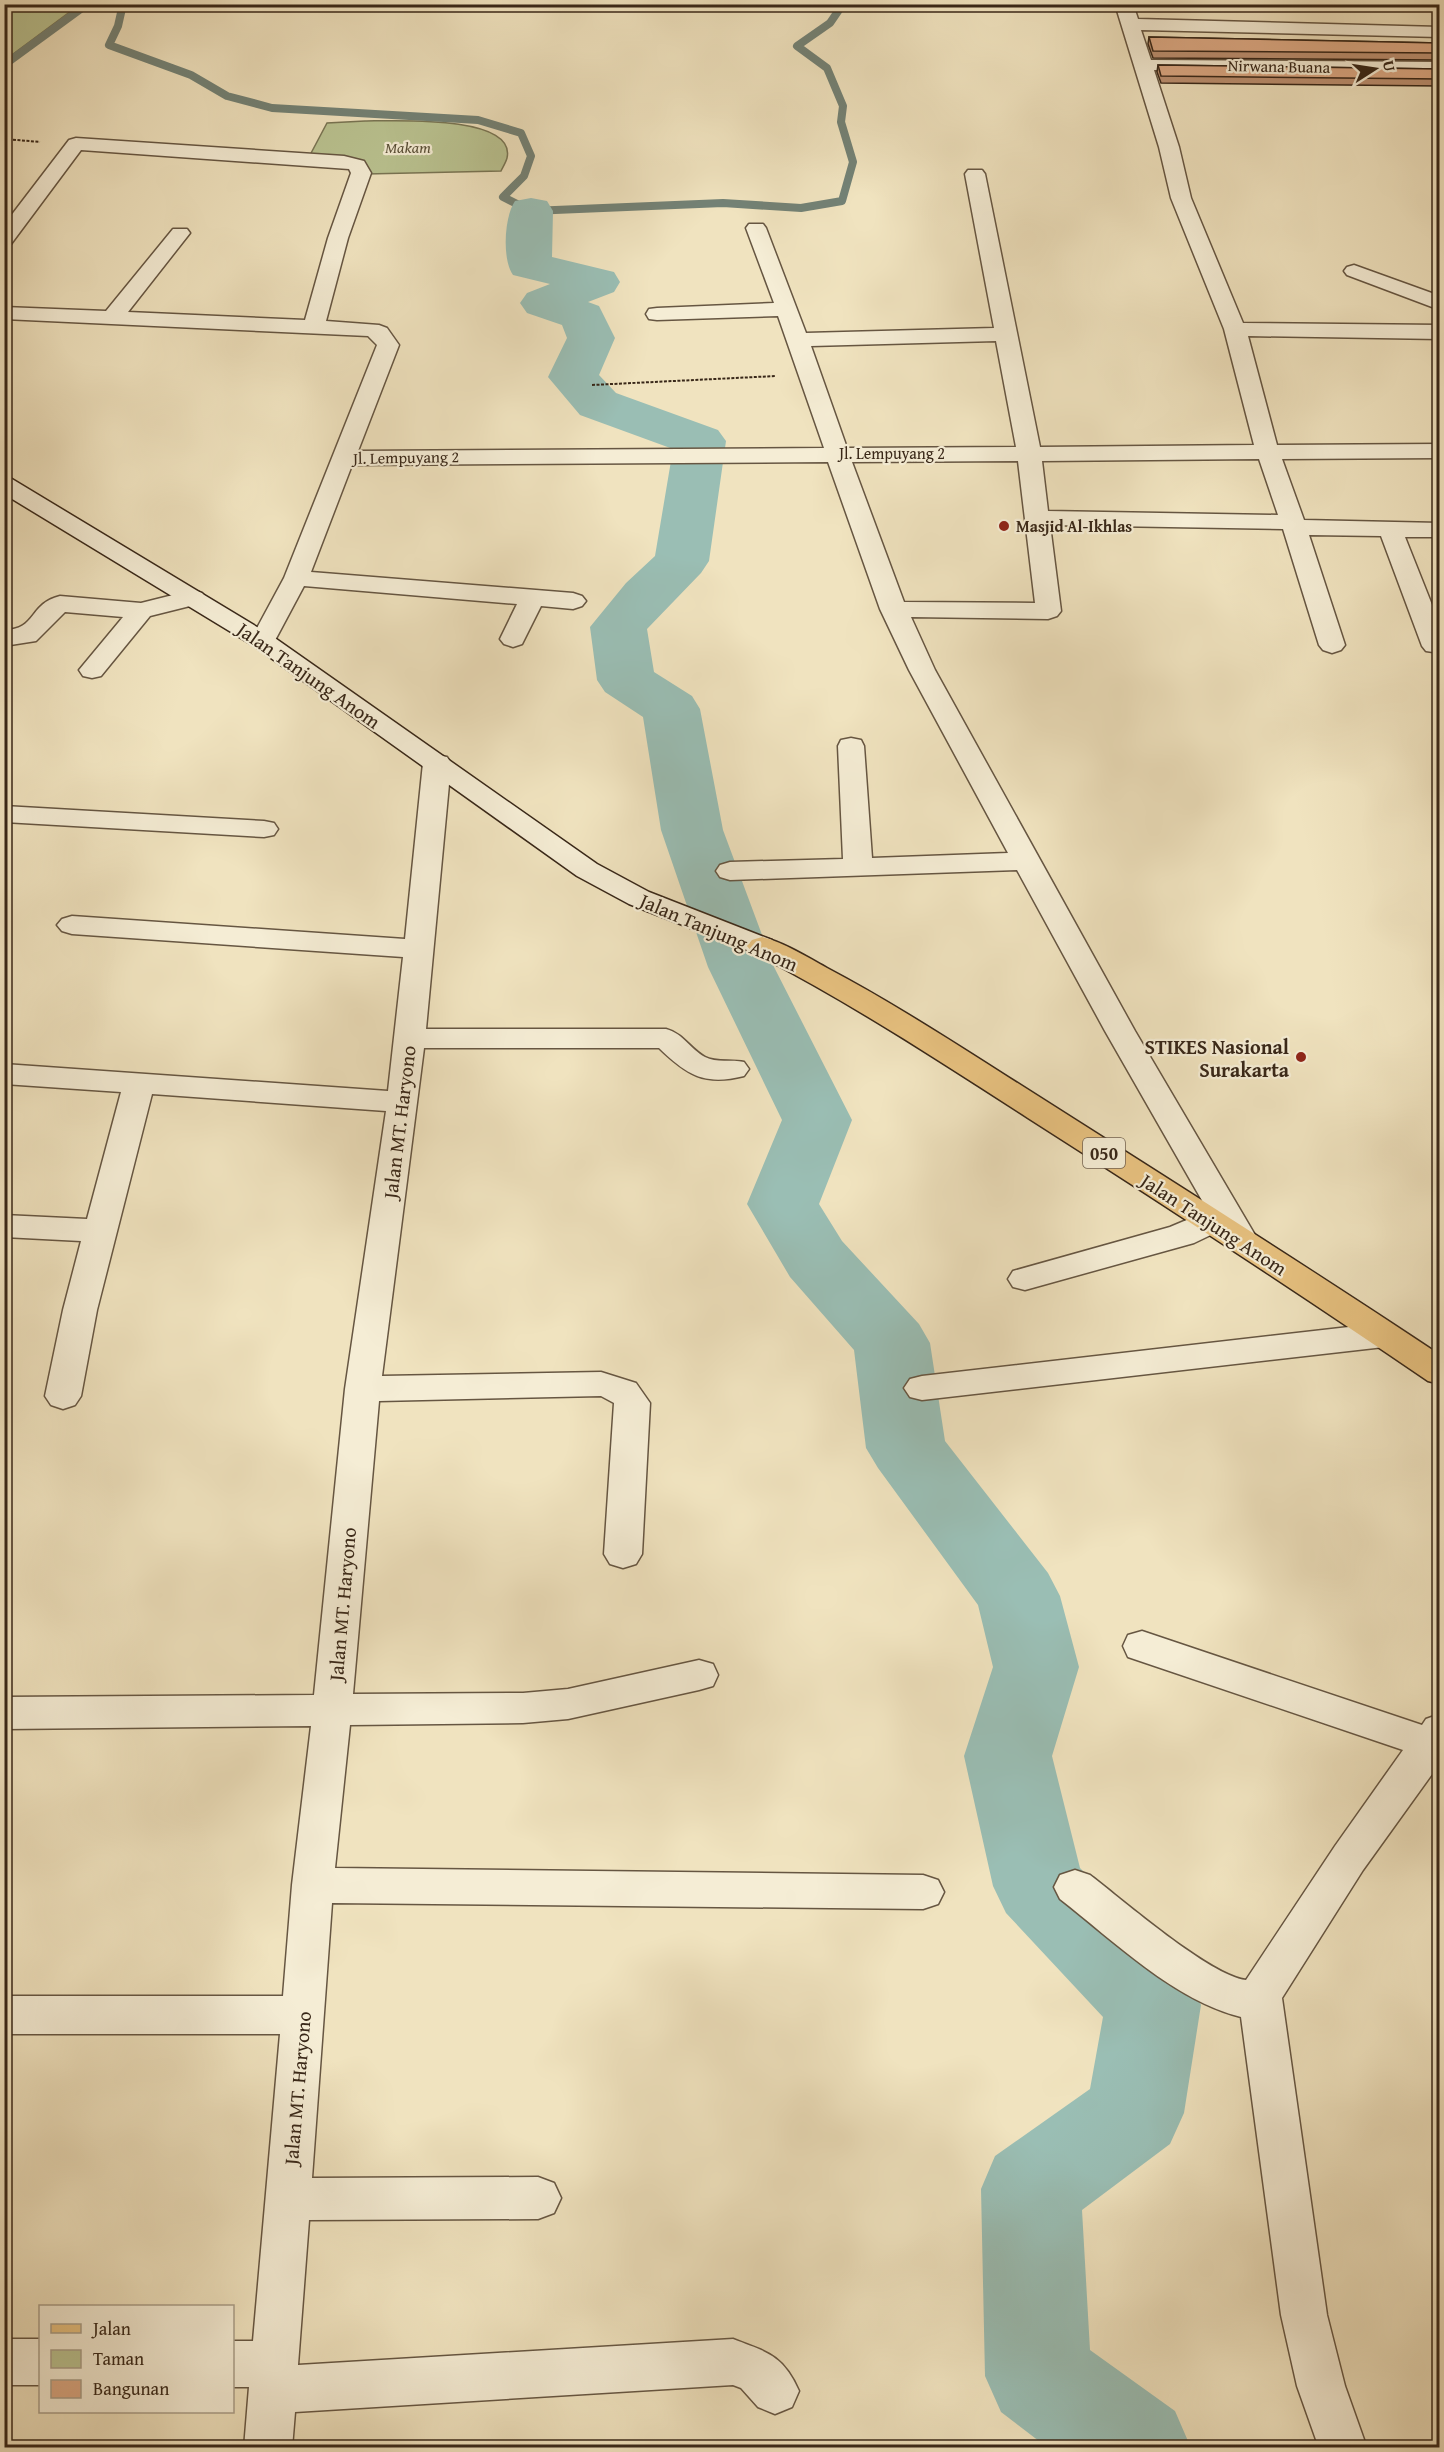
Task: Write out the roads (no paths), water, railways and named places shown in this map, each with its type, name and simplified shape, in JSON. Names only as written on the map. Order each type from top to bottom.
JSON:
[{"type":"main road","name":"Jalan Tanjung Anom","points":[[762,946],[810,970],[924,1038],[1211,1221],[1440,1372]]},
{"type":"street","points":[[1124,4],[1169,147],[1180,194],[1234,329],[1267,450],[1294,524],[1332,645]]},
{"type":"street","points":[[1129,24],[1440,32]]},
{"type":"street","name":"Nirwana Buana","points":[[1154,65],[1440,68]]},
{"type":"street","points":[[4,240],[76,144],[344,162],[357,165],[362,173],[338,238],[314,327]]},
{"type":"street","points":[[893,609],[1048,611],[1029,452],[975,174]]},
{"type":"street","points":[[756,228],[893,609],[921,670],[1120,1031],[1240,1240]]},
{"type":"street","points":[[112,318],[180,233]]},
{"type":"street","points":[[1354,271],[1440,304]]},
{"type":"street","points":[[657,314],[786,309]]},
{"type":"street","points":[[4,313],[371,330],[379,333],[388,345],[296,578],[263,641]]},
{"type":"street","points":[[1234,329],[1440,332]]},
{"type":"street","points":[[798,340],[1006,334]]},
{"type":"street","name":"Jl. Lempuyang 2","points":[[345,458],[1267,450],[1440,451]]},
{"type":"street","name":"Jalan Tanjung Anom","points":[[4,484],[263,641],[587,870],[639,898],[762,946]]},
{"type":"street","points":[[1038,518],[1440,530]]},
{"type":"street","points":[[1390,529],[1435,646]]},
{"type":"street","points":[[296,578],[573,601]]},
{"type":"street","points":[[4,638],[20,639],[34,633],[46,614],[60,604],[141,611],[193,598]]},
{"type":"street","points":[[513,639],[532,598]]},
{"type":"street","points":[[92,670],[141,611]]},
{"type":"street","points":[[851,746],[858,868]]},
{"type":"street","name":"Jalan MT. Haryono","points":[[268,2448],[260,2373],[288,2199],[313,1886],[363,1389],[403,1102],[437,763]]},
{"type":"street","points":[[4,814],[264,829]]},
{"type":"street","points":[[730,872],[1026,861]]},
{"type":"street","points":[[72,925],[418,949]]},
{"type":"street","points":[[409,1038],[666,1039],[686,1059],[699,1067],[712,1070],[733,1069]]},
{"type":"street","points":[[4,1074],[403,1102]]},
{"type":"street","points":[[63,1396],[80,1310],[139,1083]]},
{"type":"street","points":[[1025,1279],[1172,1238],[1211,1221]]},
{"type":"street","points":[[4,1226],[100,1231]]},
{"type":"street","points":[[922,1388],[1384,1335]]},
{"type":"street","points":[[363,1389],[601,1384],[617,1387],[628,1394],[632,1403],[623,1554]]},
{"type":"street","points":[[1142,1646],[1436,1741],[1348,1858],[1260,1995],[1304,2315],[1321,2386],[1343,2448]]},
{"type":"street","points":[[4,1713],[534,1707],[568,1704],[699,1675]]},
{"type":"street","points":[[313,1886],[923,1892]]},
{"type":"street","points":[[1075,1887],[1191,1976],[1228,1995],[1245,1999],[1260,1995]]},
{"type":"street","points":[[4,2015],[302,2015]]},
{"type":"street","points":[[288,2199],[538,2198]]},
{"type":"street","points":[[4,2362],[39,2362]]},
{"type":"street","points":[[260,2373],[733,2362],[757,2371],[775,2391]]},
{"type":"waterway","points":[[4,65],[82,8],[96,4]]},
{"type":"waterway","points":[[118,4],[123,4],[118,26],[109,45],[191,75],[227,96],[272,108],[478,120],[521,133],[531,156],[524,176],[503,197],[531,211],[723,203],[801,208],[842,201],[853,162],[841,122],[843,106],[827,68],[797,46],[830,23],[843,4]]},
{"type":"waterway","points":[[531,211],[529,265],[597,282],[544,303],[582,316],[591,338],[573,377],[598,404],[700,441],[682,561],[646,595],[618,627],[626,680],[671,709],[692,830],[741,967],[817,1120],[783,1204],[816,1259],[892,1343],[906,1448],[1018,1596],[1036,1667],[1008,1756],[1039,1886],[1153,2005],[1135,2113],[1031,2189],[1038,2376],[1137,2448]]},
{"type":"place","name":"Masjid Al-Ikhlas","points":[[1004,526]]},
{"type":"place","name":"STIKES Nasional Surakarta","points":[[1301,1057]]},
{"type":"park label","name":"Makam","points":[[408,147]]}]
